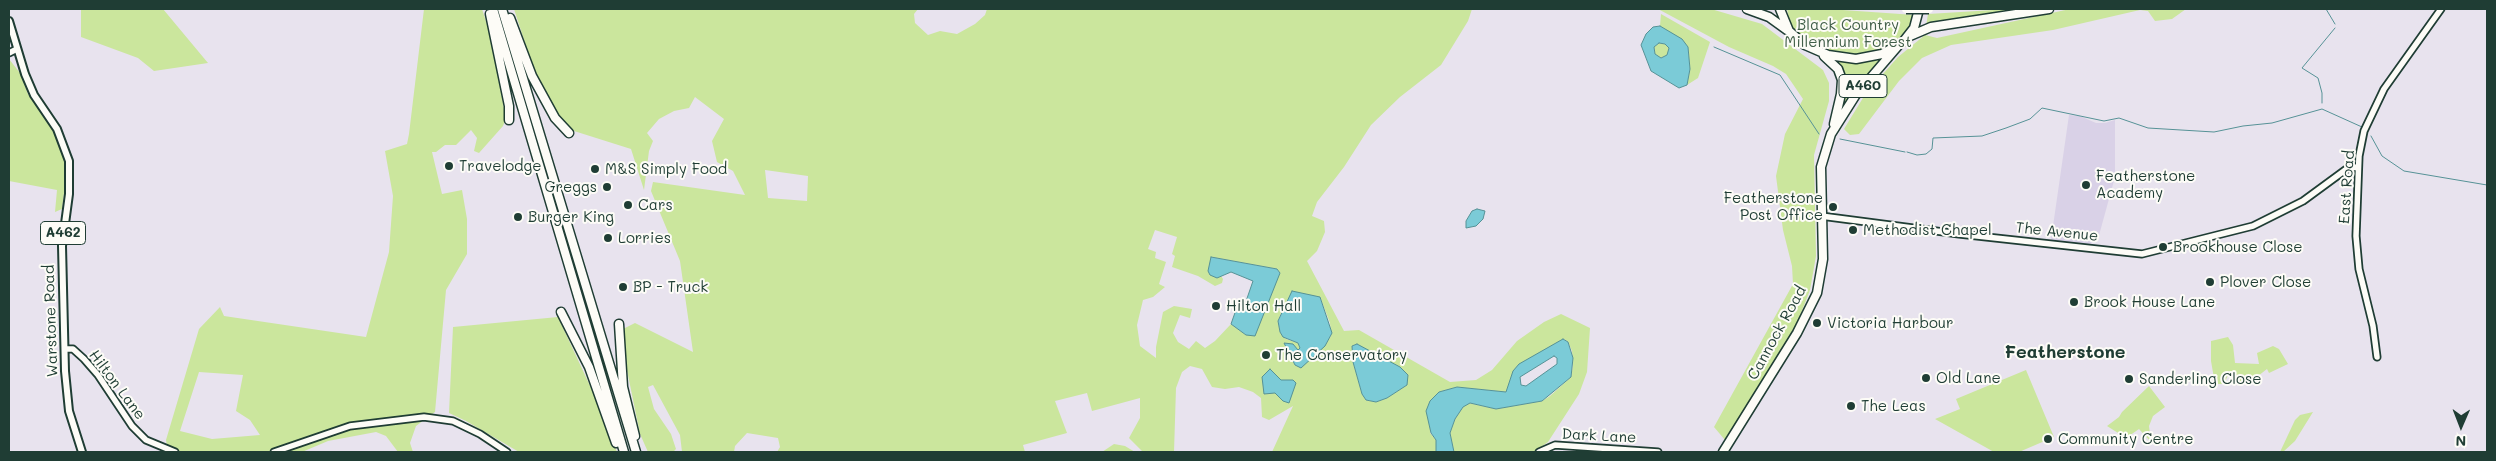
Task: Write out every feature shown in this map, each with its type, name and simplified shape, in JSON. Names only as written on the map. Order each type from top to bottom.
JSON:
[{"type":"highway","points":[[488,9],[509,106],[509,120]]},
{"type":"highway","points":[[493,9],[624,452]]},
{"type":"highway","points":[[502,9],[636,452]]},
{"type":"highway","points":[[506,9],[532,76],[555,118],[569,133]]},
{"type":"highway","points":[[1747,9],[1769,17],[1788,31]]},
{"type":"highway","points":[[1780,9],[1788,31]]},
{"type":"highway","points":[[1904,9],[1929,9]]},
{"type":"highway","name":"A460","points":[[1898,46],[1908,38],[1914,28],[1919,9]]},
{"type":"highway","points":[[1908,38],[1932,28],[2050,9]]},
{"type":"highway","name":"A460","points":[[1788,31],[1805,45],[1819,52]]},
{"type":"highway","points":[[1819,52],[1837,58],[1856,59],[1878,55],[1898,46]]},
{"type":"highway","name":"Cannock Road","points":[[1832,130],[1855,96],[1898,46]]},
{"type":"highway","name":"Cannock Road","points":[[1723,452],[1811,307],[1820,280],[1822,266],[1821,167],[1841,94],[1842,80],[1834,64],[1819,52]]},
{"type":"highway","points":[[561,312],[589,367],[620,452]]},
{"type":"highway","points":[[618,324],[623,387],[639,452]]},
{"type":"main road","name":"Warstone Road","points":[[9,20],[17,49],[34,95],[56,126],[69,161],[69,194],[62,246],[65,348],[69,410],[82,452]]},
{"type":"street","name":"East Road","points":[[2376,358],[2373,326],[2359,269],[2356,236],[2358,167],[2364,131],[2384,89],[2441,9]]},
{"type":"street","points":[[9,53],[17,49]]},
{"type":"street","name":"The Avenue","points":[[1821,216],[1959,234],[2142,254],[2253,226],[2303,201],[2348,168],[2358,167]]},
{"type":"street","name":"Hilton Lane","points":[[65,348],[73,349],[98,375],[132,426],[146,440],[166,451],[175,452]]},
{"type":"street","points":[[274,452],[350,426],[424,417],[453,421],[480,434],[507,452]]},
{"type":"street","name":"Dark Lane","points":[[1539,452],[1555,445],[1658,452]]},
{"type":"shaded area","name":"Featherstone Academy","points":[[2069,115],[2080,116],[2096,123],[2115,120],[2115,177],[2098,239],[2088,245],[2051,240]]},
{"type":"green space","points":[[81,9],[163,9],[208,63],[154,71],[138,58],[81,37]]},
{"type":"green space","points":[[424,9],[482,9],[489,31],[506,118],[503,126],[479,153],[474,151],[477,138],[471,130],[456,145],[445,145],[436,152],[432,152],[442,194],[462,190],[467,219],[467,254],[446,290],[435,412],[416,426],[410,443],[413,452],[398,452],[386,436],[376,432],[328,441],[302,452],[168,452],[166,440],[199,329],[220,307],[224,316],[366,337],[389,252],[393,196],[385,151],[407,144]],"holes":[[[199,372],[243,375],[236,411],[250,420],[260,435],[212,439],[180,431]]]},
{"type":"green space","points":[[514,9],[918,9],[914,14],[915,23],[928,35],[940,31],[957,34],[975,24],[985,15],[987,9],[1472,9],[1468,21],[1441,65],[1400,97],[1371,125],[1344,167],[1317,202],[1312,216],[1324,221],[1325,232],[1317,251],[1307,261],[1344,331],[1359,330],[1450,382],[1476,380],[1492,370],[1517,341],[1544,322],[1561,314],[1590,328],[1587,372],[1579,394],[1548,442],[1534,452],[1454,452],[1450,433],[1455,419],[1463,407],[1469,403],[1496,409],[1542,401],[1550,396],[1571,377],[1573,365],[1572,351],[1568,342],[1564,339],[1510,384],[1506,392],[1457,387],[1439,392],[1430,433],[1436,440],[1436,452],[1272,452],[1293,406],[1269,420],[1262,417],[1261,398],[1253,392],[1239,387],[1225,389],[1212,387],[1202,369],[1190,366],[1182,372],[1176,388],[1174,452],[1143,452],[1129,438],[1140,418],[1140,398],[1092,411],[1087,393],[1055,401],[1067,433],[1023,445],[1025,452],[777,452],[780,447],[778,438],[747,433],[735,446],[734,452],[682,452],[680,435],[653,385],[648,387],[654,409],[671,434],[676,449],[673,452],[648,452],[640,434],[619,331],[635,323],[693,352],[680,261],[651,191],[653,182],[745,195],[733,171],[717,162],[712,141],[724,119],[695,97],[689,108],[674,111],[659,119],[647,133],[653,141],[649,151],[644,190],[631,149],[574,131],[557,115],[536,77]],"holes":[[[765,170],[808,176],[807,201],[768,198]],[[1155,230],[1177,237],[1172,254],[1175,256],[1172,267],[1198,276],[1215,286],[1222,283],[1223,279],[1221,276],[1215,277],[1211,257],[1277,269],[1280,273],[1246,335],[1231,324],[1215,341],[1205,348],[1196,341],[1189,349],[1178,342],[1173,333],[1180,315],[1190,318],[1192,309],[1174,306],[1163,312],[1156,347],[1156,358],[1140,346],[1137,325],[1143,300],[1153,297],[1165,287],[1159,284],[1166,262],[1155,258],[1156,252],[1148,249]],[[1320,297],[1330,323],[1331,336],[1326,343],[1295,365],[1290,356],[1300,348],[1298,343],[1286,339],[1280,332],[1278,321],[1284,305]],[[1357,344],[1407,385],[1387,398],[1376,402],[1366,400],[1362,394],[1353,362],[1352,346]]]},
{"type":"green space","name":"Black Country Millennium Forest","points":[[1658,9],[1711,9],[1762,24],[1823,70],[1829,83],[1829,101],[1814,155],[1816,256],[1810,290],[1795,329],[1725,440],[1714,427],[1793,284],[1792,266],[1783,230],[1776,176],[1785,134],[1803,99],[1786,74],[1773,66],[1729,47]]},
{"type":"green space","name":"Black Country Millennium Forest","points":[[1787,9],[1828,9],[1915,15],[1908,32],[1893,44],[1884,49],[1858,56],[1830,52],[1805,39],[1790,25]]},
{"type":"green space","points":[[2033,9],[1926,26],[1928,14]]},
{"type":"green space","name":"Black Country Millennium Forest","points":[[2070,9],[2186,9],[2172,19],[2155,21],[2148,11],[2140,10],[2053,30],[1951,45],[1922,58],[1899,81],[1859,134],[1850,135],[1844,129],[1866,93],[1898,57],[1925,35],[1937,38]]},
{"type":"green space","points":[[1661,14],[1710,42],[1698,78],[1687,85],[1690,69],[1688,47],[1660,26]]},
{"type":"green space","points":[[1659,43],[1665,44],[1669,48],[1667,55],[1661,58],[1655,54],[1654,47]]},
{"type":"green space","points":[[1887,56],[1841,111],[1840,67],[1836,61],[1864,62]]},
{"type":"green space","points":[[9,59],[20,73],[28,94],[56,134],[67,169],[62,209],[55,212],[57,190],[9,181]]},
{"type":"green space","points":[[558,317],[598,403],[617,452],[519,452],[449,413],[453,327]]},
{"type":"green space","points":[[2228,337],[2233,345],[2235,363],[2259,364],[2257,353],[2273,346],[2279,349],[2288,364],[2269,373],[2267,369],[2249,383],[2244,383],[2228,375],[2224,384],[2215,384],[2211,361],[2211,341]]},
{"type":"green space","points":[[2026,370],[2054,437],[2019,452],[1994,452],[1935,419],[1960,409],[1956,399]]},
{"type":"green space","points":[[2149,386],[2165,407],[2153,416],[2149,426],[2151,442],[2139,429],[2126,438],[2107,426],[2119,417]]},
{"type":"green space","points":[[2313,412],[2295,441],[2283,452],[2280,452],[2295,420],[2300,415]]},
{"type":"green space","points":[[1114,444],[1125,446],[1135,452],[1102,452]]},
{"type":"water","points":[[1660,26],[1682,39],[1688,47],[1690,69],[1687,85],[1679,88],[1651,71],[1641,45],[1646,34],[1653,27]],"holes":[[[1659,43],[1665,44],[1669,48],[1667,55],[1661,58],[1655,54],[1654,47]]]},
{"type":"water","points":[[1477,209],[1485,211],[1483,219],[1476,226],[1466,228],[1466,221],[1472,211]]},
{"type":"water","points":[[1211,257],[1277,269],[1280,273],[1255,336],[1246,335],[1231,324],[1237,307],[1244,307],[1253,281],[1231,272],[1217,278],[1210,275],[1208,271]]},
{"type":"water","points":[[1292,291],[1320,297],[1332,333],[1325,346],[1301,368],[1295,365],[1284,343],[1293,344],[1298,350],[1300,348],[1298,343],[1283,337],[1278,321]]},
{"type":"water","points":[[1563,339],[1568,342],[1573,358],[1571,377],[1542,401],[1496,409],[1470,403],[1463,407],[1455,419],[1450,433],[1454,452],[1436,452],[1436,440],[1431,433],[1426,411],[1430,401],[1439,392],[1457,387],[1506,392],[1513,371],[1519,364]],"holes":[[[1554,356],[1557,358],[1557,364],[1526,386],[1521,385],[1520,377]]]},
{"type":"water","points":[[1357,344],[1400,367],[1408,375],[1407,385],[1387,398],[1376,402],[1366,400],[1362,394],[1353,362],[1352,346]]},
{"type":"water","points":[[1270,369],[1281,380],[1293,380],[1296,383],[1289,403],[1283,401],[1275,393],[1264,394],[1262,377]]},
{"type":"waterway","points":[[2326,9],[2335,24]]},
{"type":"waterway","points":[[2322,103],[2322,93],[2318,78],[2302,68],[2335,28]]},
{"type":"waterway","points":[[1714,47],[1780,75],[1819,134]]},
{"type":"waterway","points":[[1907,152],[1917,155],[1926,154],[1932,149],[1933,138],[1982,136],[2030,119],[2042,108],[2104,121],[2119,118],[2148,128],[2214,132],[2272,123],[2322,109],[2362,127]]},
{"type":"waterway","points":[[2371,136],[2382,156],[2404,171],[2487,185]]},
{"type":"waterway","points":[[1840,139],[1905,152]]},
{"type":"place","name":"Travelodge","points":[[449,166]]},
{"type":"place","name":"M&S Simply Food","points":[[595,169]]},
{"type":"place","name":"Featherstone Academy","points":[[2086,185]]},
{"type":"place","name":"Greggs","points":[[607,187]]},
{"type":"place","name":"Cars","points":[[628,205]]},
{"type":"place","name":"Featherstone Post Office","points":[[1833,207]]},
{"type":"place","name":"Burger King","points":[[518,217]]},
{"type":"place","name":"Methodist Chapel","points":[[1853,230]]},
{"type":"place","name":"Lorries","points":[[608,238]]},
{"type":"place","name":"Brookhouse Close","points":[[2163,247]]},
{"type":"place","name":"Plover Close","points":[[2210,282]]},
{"type":"place","name":"BP - Truck","points":[[623,287]]},
{"type":"place","name":"Brook House Lane","points":[[2074,302]]},
{"type":"place","name":"Hilton Hall","points":[[1216,306]]},
{"type":"place","name":"Victoria Harbour","points":[[1817,323]]},
{"type":"place","name":"The Conservatory","points":[[1266,355]]},
{"type":"place","name":"Old Lane","points":[[1926,378]]},
{"type":"place","name":"Sanderling Close","points":[[2129,379]]},
{"type":"place","name":"The Leas","points":[[1851,406]]},
{"type":"place","name":"Community Centre","points":[[2048,439]]},
{"type":"district","name":"Featherstone","points":[[2065,352]]}]
